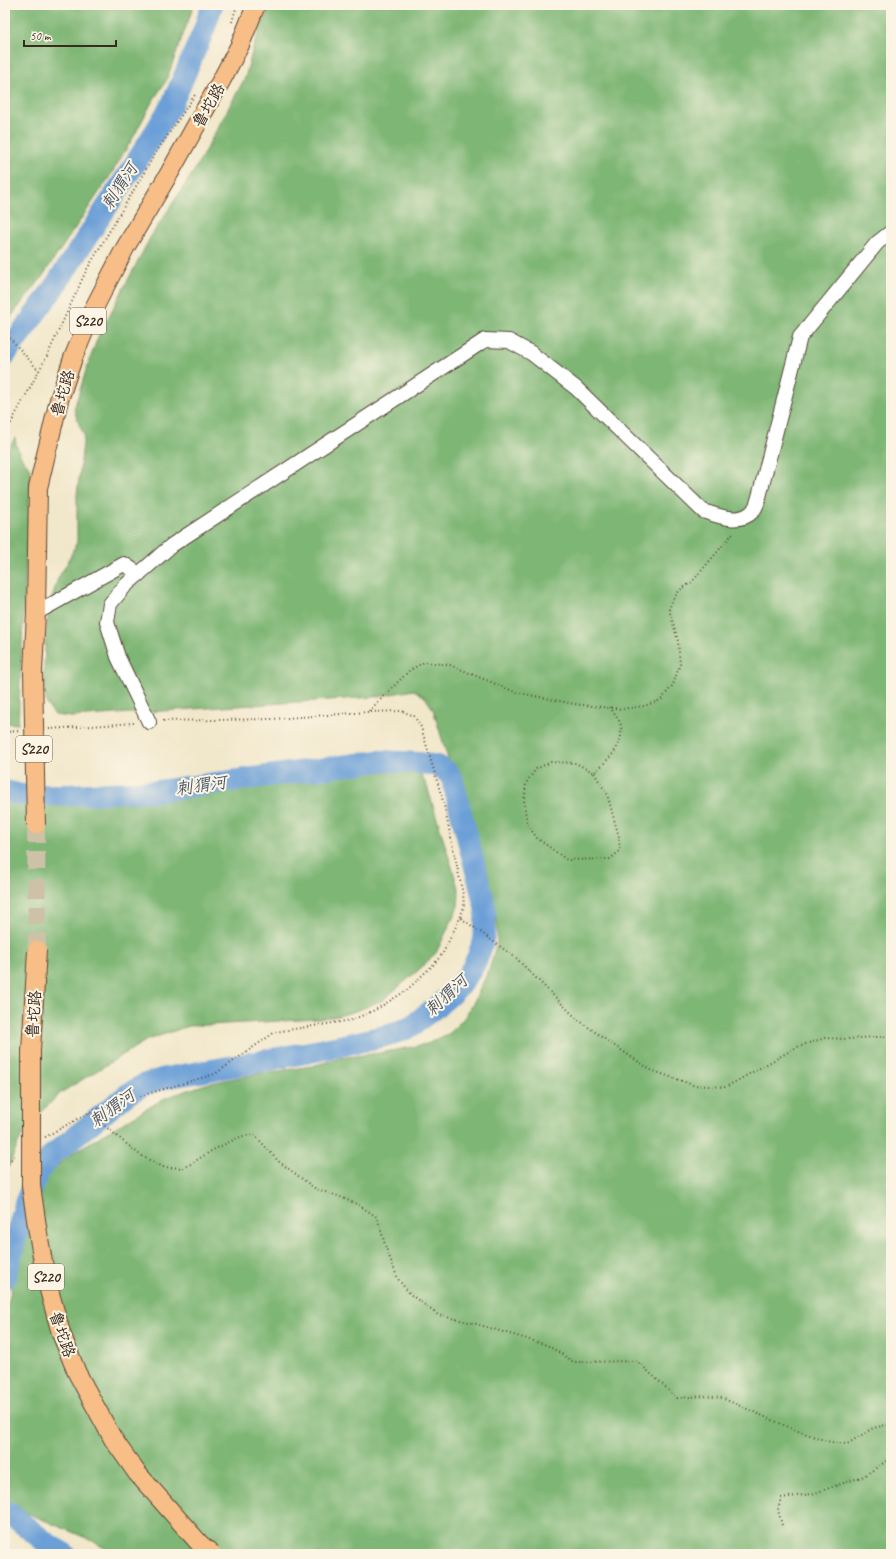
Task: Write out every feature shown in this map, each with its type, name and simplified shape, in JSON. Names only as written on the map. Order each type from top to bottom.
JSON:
[{"type":"main road","name":"鲁坨路","points":[[36,825],[33,672],[36,613],[38,488],[59,400],[73,358],[94,308],[125,248],[221,81],[240,45],[256,5]]},
{"type":"main road","name":"鲁坨路","points":[[37,950],[31,1051],[31,1186],[46,1280],[60,1333],[77,1373],[113,1439],[142,1479],[200,1544],[212,1554]]},
{"type":"street","points":[[149,722],[118,657],[106,622],[110,604],[125,586],[172,545],[485,340],[509,341],[532,353],[576,388],[703,511],[725,518],[744,518],[754,510],[759,497],[800,337],[878,243],[891,232]]},
{"type":"street","points":[[36,613],[124,564],[139,574]]},
{"type":"path","points":[[230,27],[237,5]]},
{"type":"path","points":[[5,434],[39,371],[86,271],[155,154],[198,90]]},
{"type":"path","points":[[5,318],[10,338],[39,371]]},
{"type":"path","points":[[368,712],[409,672],[424,662],[450,665],[515,692],[574,704],[622,709],[644,706],[661,700],[673,685],[680,664],[678,641],[669,609],[673,599],[680,590],[692,582],[727,541],[744,518]]},
{"type":"path","points":[[594,773],[613,754],[620,742],[621,725],[610,707]]},
{"type":"path","points":[[41,1139],[96,1108],[215,1074],[275,1032],[352,1020],[377,1010],[407,990],[433,965],[443,953],[460,918],[464,906],[463,894],[442,801],[421,727],[414,716],[402,711],[368,712],[273,719],[149,722],[45,729]]},
{"type":"path","points":[[5,732],[21,731]]},
{"type":"path","points":[[551,762],[576,763],[594,773],[607,794],[619,837],[620,851],[610,859],[567,860],[537,838],[527,824],[524,802],[526,783],[536,769],[551,762]]},
{"type":"path","points":[[460,918],[516,958],[577,1019],[609,1042],[651,1070],[693,1085],[726,1087],[799,1046],[825,1038],[847,1039],[891,1036]]},
{"type":"path","points":[[89,1113],[140,1155],[162,1167],[184,1168],[213,1150],[242,1136],[255,1135],[278,1161],[316,1189],[357,1204],[377,1217],[386,1248],[398,1279],[410,1294],[438,1315],[473,1323],[547,1345],[574,1362],[637,1361],[677,1398],[704,1396],[722,1398],[795,1430],[830,1442],[847,1444],[873,1428],[891,1424]]},
{"type":"path","points":[[5,1165],[16,1155]]},
{"type":"path","points":[[782,1525],[778,1510],[781,1498],[812,1494],[864,1476],[891,1458]]},
{"type":"green space","points":[[5,5],[194,5],[166,81],[152,102],[134,136],[110,176],[40,280],[5,324]]},
{"type":"green space","points":[[271,5],[891,5],[891,1554],[114,1554],[91,1540],[22,1511],[5,1501],[5,1316],[16,1269],[47,1174],[74,1152],[165,1098],[206,1084],[261,1073],[312,1066],[340,1058],[380,1053],[427,1044],[450,1033],[464,1018],[476,998],[490,967],[497,942],[497,922],[433,709],[425,697],[414,690],[374,697],[71,717],[55,715],[47,705],[44,689],[44,666],[47,622],[58,578],[68,562],[77,542],[77,495],[84,435],[74,409],[88,364],[98,337],[150,238],[194,171],[245,78],[261,25]]},
{"type":"green space","points":[[15,438],[20,455],[31,468],[18,724],[5,723],[5,455]]},
{"type":"green space","points":[[386,769],[411,769],[420,773],[427,786],[457,884],[459,894],[458,906],[436,953],[421,968],[383,1000],[339,1016],[318,1019],[189,1026],[147,1040],[62,1092],[46,1107],[22,1135],[5,1175],[5,798],[74,804],[157,796]]},
{"type":"waterway","name":"刺猬河","points":[[5,355],[51,292],[142,153],[172,104],[204,30],[212,5]]},
{"type":"waterway","name":"刺猬河","points":[[5,791],[21,795],[67,795],[158,791],[379,761],[420,763],[438,766],[446,771],[452,778],[485,906],[485,924],[479,955],[464,981],[441,1003],[415,1024],[406,1029],[388,1035],[340,1046],[165,1078],[145,1084],[128,1094],[53,1154],[39,1171],[26,1201],[5,1278]]},
{"type":"waterway","name":"刺猬河","points":[[5,1510],[48,1544],[65,1554]]},
{"type":"tunnel","points":[[36,825],[37,950]]}]
